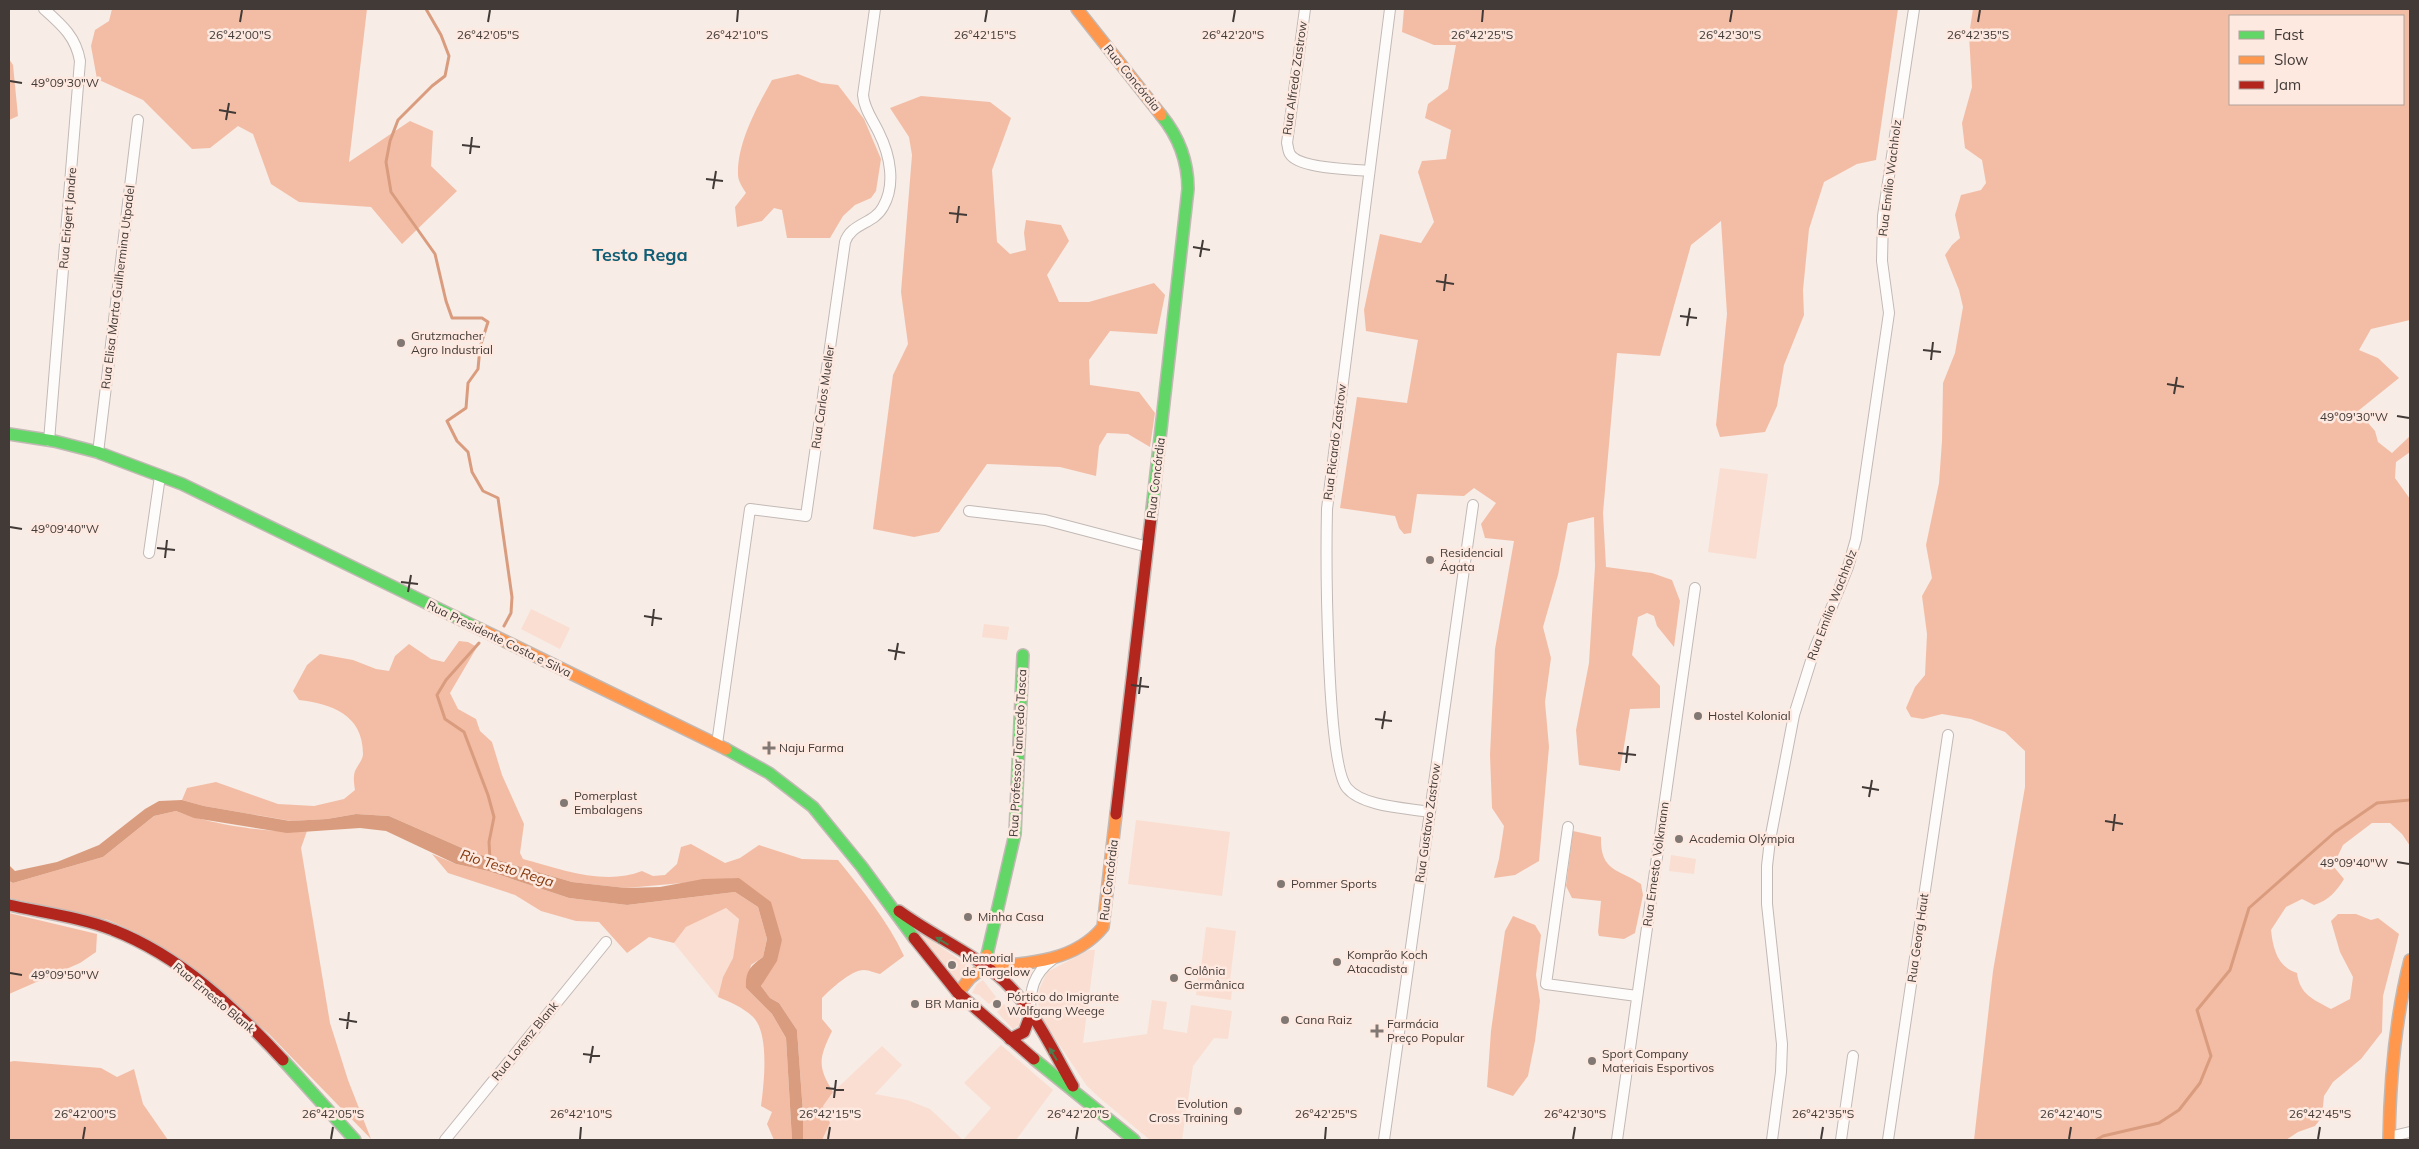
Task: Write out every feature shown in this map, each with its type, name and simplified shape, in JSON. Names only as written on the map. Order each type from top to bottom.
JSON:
[{"type":"street","name":"Rua Erigert Jandre","points":[[44,9],[71,35],[78,47],[80,61],[49,441]]},
{"type":"street","name":"Rua Carlos Mueller","points":[[717,744],[750,509],[806,516],[845,242],[851,230],[879,213],[887,200],[890,189],[887,153],[864,102],[875,9]]},
{"type":"street","name":"Rua Concórdia","points":[[1030,1016],[1030,997],[1035,976],[1041,968],[1057,957],[1092,940],[1103,927],[1188,199],[1188,164],[1183,146],[1172,128],[1077,9]]},
{"type":"street","name":"Rua Alfredo Zastrow","points":[[1305,9],[1287,142],[1290,154],[1297,160],[1307,164],[1369,172]]},
{"type":"street","name":"Rua Ricardo Zastrow","points":[[1390,9],[1327,509],[1327,568],[1333,730],[1340,774],[1346,787],[1356,797],[1369,802],[1430,812]]},
{"type":"street","name":"Rua Emílio Wachholz","points":[[1772,1140],[1781,1072],[1782,1044],[1767,904],[1767,866],[1770,840],[1794,715],[1815,648],[1848,567],[1856,539],[1889,313],[1882,261],[1883,216],[1914,9]]},
{"type":"street","name":"Rua Elisa Marta Guilhermina Utpadel","points":[[98,453],[138,120]]},
{"type":"street","name":"Rua Presidente Costa e Silva","points":[[9,434],[49,441],[98,453],[160,476],[236,510],[717,744],[769,773],[813,807],[836,834],[922,950],[958,993],[1010,1039],[1134,1140]]},
{"type":"street","points":[[149,553],[160,476]]},
{"type":"street","name":"Rua Gustavo Zastrow","points":[[1384,1140],[1473,505]]},
{"type":"street","points":[[969,511],[1045,520],[1148,546]]},
{"type":"street","name":"Rua Ernesto Volkmann","points":[[1617,1140],[1695,588]]},
{"type":"street","name":"Rua Professor Tancredo Tasca","points":[[984,967],[1015,834],[1023,655]]},
{"type":"street","name":"Rua Georg Haut","points":[[1888,1140],[1948,735]]},
{"type":"street","points":[[1568,827],[1546,984],[1637,996]]},
{"type":"street","name":"Rua Presidente Costa e Silva","points":[[885,899],[921,928],[984,967],[1010,987],[1079,1096]]},
{"type":"street","name":"Rua Ernesto Blank","points":[[9,905],[124,934],[169,960],[193,977],[248,1025],[355,1140]]},
{"type":"street","name":"Rua Lorenz Blank","points":[[445,1140],[606,942]]},
{"type":"street","name":"Rua Concórdia","points":[[984,967],[1057,957]]},
{"type":"street","points":[[2410,960],[2396,1033],[2389,1138],[2410,1132]]},
{"type":"street","points":[[958,993],[966,982],[984,967]]},
{"type":"street","points":[[1010,1039],[1024,1032],[1030,1016]]},
{"type":"street","points":[[1841,1140],[1853,1056]]},
{"type":"shaded area","points":[[112,9],[367,9],[349,162],[410,121],[433,131],[431,166],[457,191],[402,244],[371,207],[299,202],[271,184],[253,134],[238,126],[210,148],[192,149],[143,100],[97,79],[91,46],[95,30],[109,21]]},
{"type":"shaded area","points":[[1404,9],[1898,9],[1876,160],[1857,164],[1824,182],[1809,229],[1803,290],[1804,315],[1784,365],[1777,406],[1765,432],[1720,437],[1716,425],[1727,314],[1721,221],[1691,245],[1660,356],[1617,353],[1603,513],[1606,567],[1652,573],[1672,580],[1680,601],[1674,647],[1657,626],[1654,616],[1647,613],[1638,617],[1632,655],[1660,686],[1660,708],[1630,709],[1620,771],[1579,765],[1576,730],[1589,663],[1595,566],[1594,517],[1568,523],[1558,575],[1543,627],[1551,658],[1545,702],[1549,747],[1539,861],[1515,875],[1494,878],[1504,826],[1492,808],[1490,755],[1495,649],[1514,541],[1485,538],[1481,524],[1496,503],[1474,488],[1464,496],[1417,494],[1411,533],[1404,534],[1399,528],[1395,516],[1340,508],[1357,397],[1407,403],[1418,340],[1366,331],[1364,310],[1380,234],[1421,243],[1434,222],[1418,172],[1422,161],[1446,159],[1451,130],[1425,118],[1428,104],[1448,89],[1456,45],[1434,45],[1402,32]]},
{"type":"shaded area","points":[[1973,9],[2410,9],[2410,320],[2371,329],[2359,350],[2378,358],[2399,378],[2358,411],[2375,431],[2378,442],[2392,453],[2410,436],[2410,452],[2396,462],[2395,478],[2410,499],[2410,846],[2402,834],[2390,823],[2372,823],[2343,845],[2333,866],[2344,879],[2335,892],[2324,901],[2314,905],[2302,899],[2286,907],[2271,930],[2275,950],[2281,962],[2297,973],[2301,986],[2308,996],[2331,1009],[2350,999],[2353,977],[2340,952],[2331,921],[2338,914],[2356,914],[2371,920],[2378,918],[2399,934],[2383,996],[2382,1032],[2361,1059],[2333,1082],[2324,1096],[2322,1117],[2315,1126],[2298,1132],[2286,1140],[1974,1140],[1993,971],[2025,787],[2025,751],[2005,732],[1971,719],[1942,714],[1923,719],[1911,717],[1906,708],[1915,687],[1925,675],[1927,634],[1922,596],[1932,578],[1926,545],[1939,483],[1943,383],[1955,353],[1963,307],[1959,290],[1945,255],[1960,238],[1955,215],[1961,195],[1981,190],[1986,183],[1982,160],[1965,148],[1962,123],[1972,87],[1969,35]]},
{"type":"shaded area","points":[[9,59],[13,65],[18,116],[9,120]]},
{"type":"shaded area","points":[[798,74],[821,83],[838,85],[864,119],[881,159],[876,191],[871,198],[855,205],[843,216],[830,238],[787,238],[782,210],[774,208],[762,221],[737,227],[735,207],[746,193],[738,177],[744,138],[772,80]]},
{"type":"shaded area","points":[[921,96],[990,102],[1011,118],[992,170],[997,242],[1010,254],[1026,250],[1024,233],[1026,220],[1061,225],[1069,241],[1047,275],[1059,302],[1089,302],[1154,283],[1165,295],[1157,334],[1110,331],[1089,360],[1090,385],[1139,392],[1155,413],[1150,447],[1128,434],[1107,433],[1099,446],[1096,476],[1060,467],[987,464],[939,532],[914,537],[873,529],[893,375],[908,344],[901,292],[912,155],[909,137],[890,108]]},
{"type":"shaded area","points":[[1720,468],[1768,474],[1756,559],[1708,552]]},
{"type":"shaded area","points":[[531,609],[570,628],[560,649],[521,629]]},
{"type":"shaded area","points":[[984,624],[1009,627],[1007,640],[982,637]]},
{"type":"shaded area","points":[[459,641],[468,642],[477,647],[450,693],[458,709],[476,719],[480,731],[492,742],[502,775],[524,824],[520,853],[523,859],[582,874],[613,877],[642,871],[653,876],[665,875],[677,864],[681,847],[691,844],[725,863],[740,858],[759,845],[802,859],[838,860],[874,906],[898,943],[904,956],[880,974],[868,970],[853,973],[822,998],[822,1019],[832,1031],[822,1055],[822,1068],[833,1092],[823,1106],[830,1123],[822,1140],[803,1140],[797,1030],[779,1003],[770,998],[761,986],[782,940],[739,878],[626,888],[572,882],[471,852],[389,816],[356,814],[327,819],[291,821],[204,806],[182,800],[187,788],[216,782],[278,804],[314,806],[344,799],[355,790],[354,773],[363,756],[362,740],[358,729],[343,714],[322,704],[299,700],[293,691],[307,665],[320,654],[353,660],[376,669],[389,671],[395,656],[409,644],[431,659],[444,662]]},
{"type":"shaded area","points":[[176,811],[205,820],[241,827],[293,832],[307,831],[301,848],[330,1023],[348,1080],[371,1139],[269,1034],[201,977],[135,932],[108,920],[9,898],[9,881],[13,883],[103,857],[154,816]]},
{"type":"shaded area","points":[[1136,820],[1230,832],[1222,896],[1128,884]]},
{"type":"shaded area","points":[[1573,831],[1601,837],[1604,857],[1607,863],[1618,872],[1641,884],[1643,895],[1635,933],[1624,939],[1599,936],[1601,901],[1572,898],[1566,886]]},
{"type":"shaded area","points":[[432,854],[456,864],[488,871],[569,898],[627,905],[735,892],[758,907],[767,939],[763,957],[751,965],[746,988],[772,1014],[786,1038],[792,1140],[774,1140],[767,1124],[772,1112],[761,1106],[764,1045],[758,1023],[744,1010],[718,997],[723,977],[733,958],[739,919],[726,908],[686,927],[674,943],[649,937],[627,953],[599,922],[576,921],[541,911],[515,895],[448,873]]},
{"type":"shaded area","points":[[1671,855],[1696,859],[1694,874],[1669,871]]},
{"type":"shaded area","points":[[726,908],[739,919],[733,958],[723,977],[718,997],[674,943],[686,927]]},
{"type":"shaded area","points":[[9,913],[97,934],[96,952],[80,963],[9,994]]},
{"type":"shaded area","points":[[1513,916],[1535,925],[1541,935],[1536,975],[1540,1001],[1535,1041],[1528,1076],[1513,1096],[1487,1087],[1491,1031],[1505,931]]},
{"type":"shaded area","points":[[1206,927],[1236,931],[1230,980],[1200,976]]},
{"type":"shaded area","points":[[919,932],[970,967],[957,983],[916,936]]},
{"type":"shaded area","points":[[1089,950],[1095,950],[1083,1043],[1147,1034],[1152,1000],[1167,1002],[1163,1029],[1187,1033],[1191,1005],[1232,1011],[1228,1039],[1214,1038],[1193,1066],[1182,1140],[1150,1140],[1100,1098],[1087,1086],[1040,1016],[1039,990],[1047,972]]},
{"type":"shaded area","points":[[1198,977],[1233,981],[1231,1000],[1196,995]]},
{"type":"shaded area","points":[[983,980],[996,997],[989,1004],[979,995],[972,993],[977,984]]},
{"type":"shaded area","points":[[1004,1004],[1020,1018],[1019,1025],[1013,1029],[997,1012]]},
{"type":"shaded area","points":[[1001,1045],[1053,1090],[1016,1140],[963,1140],[991,1108],[964,1083]]},
{"type":"shaded area","points":[[882,1046],[902,1065],[875,1094],[907,1100],[930,1109],[963,1140],[822,1140],[830,1123],[823,1106],[833,1092]]},
{"type":"shaded area","points":[[9,1062],[101,1068],[117,1077],[134,1069],[143,1104],[168,1140],[9,1140]]},
{"type":"water","name":"Rio Testo Rega","points":[[182,800],[204,806],[290,821],[327,819],[356,814],[389,816],[471,852],[572,882],[626,888],[660,887],[703,879],[739,878],[771,902],[782,940],[777,961],[761,986],[770,998],[779,1003],[797,1030],[803,1140],[792,1140],[786,1038],[772,1014],[746,988],[746,978],[755,963],[763,957],[767,939],[758,907],[735,892],[627,905],[569,898],[488,871],[456,864],[386,831],[360,828],[287,833],[194,818],[176,811],[154,816],[103,857],[13,883],[9,881],[9,865],[15,871],[57,862],[99,845],[145,809],[159,801]]},
{"type":"waterway","points":[[426,9],[441,35],[449,56],[445,76],[432,86],[398,120],[390,141],[386,162],[391,192],[435,254],[452,318],[482,318],[488,322],[480,347],[478,369],[468,383],[466,408],[447,421],[457,441],[468,452],[472,472],[483,491],[498,498],[512,597],[511,613],[504,626]]},
{"type":"waterway","name":"Rio Testo Rega","points":[[479,643],[446,680],[437,695],[445,719],[464,732],[488,795],[494,817],[489,842],[490,860]]},
{"type":"waterway","points":[[2096,1140],[2103,1136],[2159,1123],[2179,1110],[2200,1083],[2211,1056],[2197,1010],[2230,970],[2249,908],[2335,832],[2377,803],[2410,800]]},
{"type":"traffic: fast","points":[[1151,518],[1188,189],[1188,178],[1181,149],[1173,132],[1161,115]]},
{"type":"traffic: fast","points":[[9,434],[54,441],[97,452],[182,484],[480,629]]},
{"type":"traffic: fast","points":[[987,955],[1015,834],[1023,655]]},
{"type":"traffic: fast","points":[[726,749],[769,773],[813,807],[862,867],[914,938]]},
{"type":"traffic: fast","points":[[1034,1059],[1134,1140]]},
{"type":"traffic: fast","points":[[283,1060],[355,1140]]},
{"type":"traffic: slow","points":[[1077,9],[1161,115]]},
{"type":"traffic: slow","points":[[480,629],[726,749]]},
{"type":"traffic: slow","points":[[987,955],[984,967],[1049,959],[1078,948],[1092,939],[1103,927],[1116,814]]},
{"type":"traffic: slow","points":[[2389,1140],[2394,1049],[2410,960]]},
{"type":"traffic: slow","points":[[958,993],[970,978],[984,967]]},
{"type":"traffic: jam","points":[[1116,814],[1151,518]]},
{"type":"traffic: jam","points":[[9,905],[101,926],[138,941],[161,954],[184,969],[226,1003],[283,1060]]},
{"type":"traffic: jam","points":[[899,911],[992,971],[1015,992],[1034,1017],[1073,1086]]},
{"type":"traffic: jam","points":[[914,938],[958,993],[1034,1059]]},
{"type":"traffic: jam","points":[[1010,1039],[1024,1032],[1030,1016]]},
{"type":"place","name":"Grutzmacher Agro Industrial","points":[[401,343]]},
{"type":"place","name":"Residencial Ágata","points":[[1430,560]]},
{"type":"place","name":"Hostel Kolonial","points":[[1698,716]]},
{"type":"place","name":"Naju Farma","points":[[769,748]]},
{"type":"place","name":"Pomerplast Embalagens","points":[[564,803]]},
{"type":"place","name":"Academia Olýmpia","points":[[1679,839]]},
{"type":"place","name":"Pommer Sports","points":[[1281,884]]},
{"type":"place","name":"Minha Casa","points":[[968,917]]},
{"type":"place","name":"Komprão Koch Atacadista","points":[[1337,962]]},
{"type":"place","name":"Memorial de Torgelow","points":[[952,965]]},
{"type":"place","name":"Colônia Germânica","points":[[1174,978]]},
{"type":"place","name":"BR Mania","points":[[915,1004]]},
{"type":"place","name":"Pórtico do Imigrante Wolfgang Weege","points":[[997,1004]]},
{"type":"place","name":"Cana Raiz","points":[[1285,1020]]},
{"type":"place","name":"Farmácia Preço Popular","points":[[1377,1031]]},
{"type":"place","name":"Sport Company Materiais Esportivos","points":[[1592,1061]]},
{"type":"place","name":"Evolution Cross Training","points":[[1238,1111]]},
{"type":"district","name":"Testo Rega","points":[[640,255]]}]
